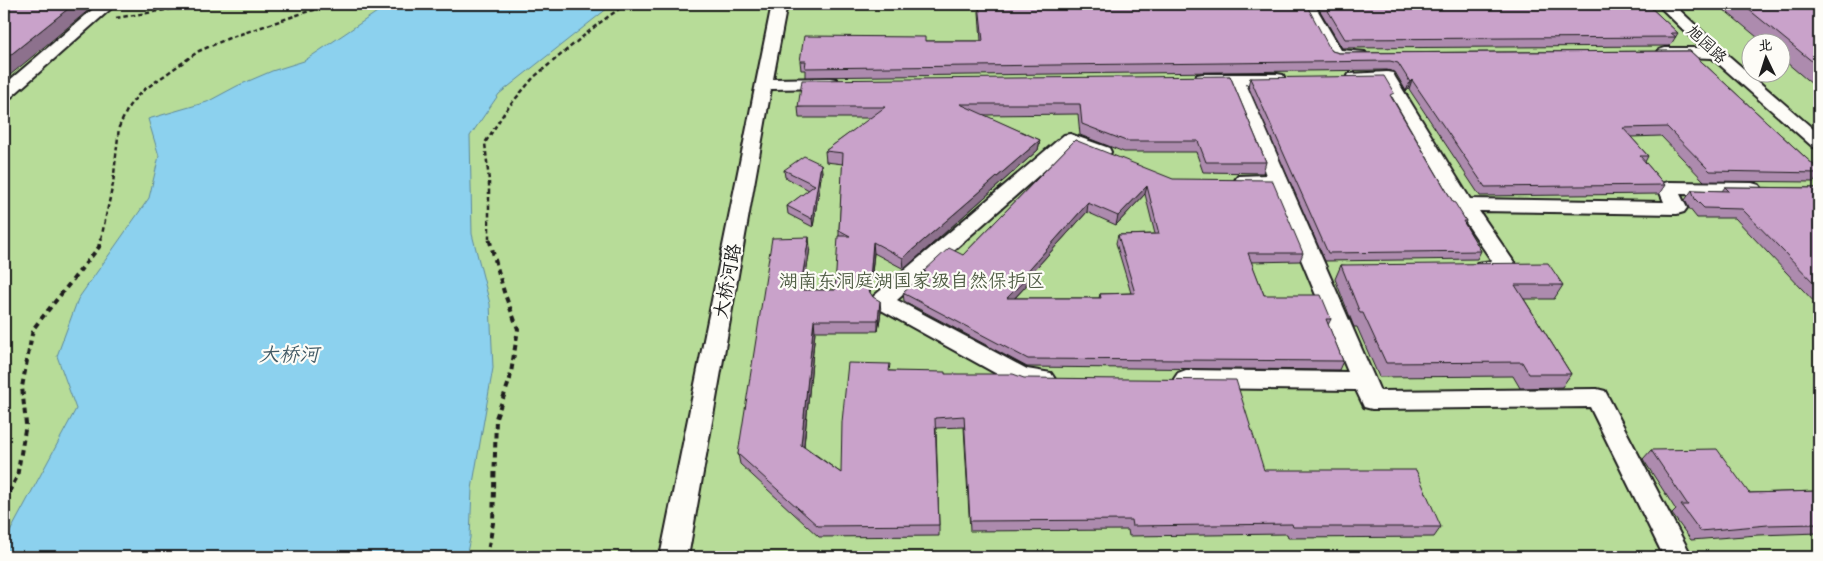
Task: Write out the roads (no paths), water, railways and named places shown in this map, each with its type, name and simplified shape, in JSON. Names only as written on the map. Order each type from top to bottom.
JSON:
[{"type":"street","points":[[4,94],[108,4]]},
{"type":"street","name":"大桥河路","points":[[674,557],[779,4]]},
{"type":"street","points":[[1307,4],[1336,55],[1375,55]]},
{"type":"street","name":"旭园路","points":[[1664,4],[1716,53],[1819,143]]},
{"type":"street","points":[[1648,54],[1716,53]]},
{"type":"street","points":[[1340,78],[1388,77],[1464,205],[1508,268],[1460,269]]},
{"type":"street","points":[[1190,80],[1292,78]]},
{"type":"street","points":[[1235,79],[1278,181],[1326,270],[1372,400],[1597,398],[1678,557]]},
{"type":"street","points":[[764,84],[844,83]]},
{"type":"street","points":[[1062,379],[1023,378],[882,301],[1070,139],[1121,159]]},
{"type":"street","points":[[1230,180],[1278,181]]},
{"type":"street","points":[[1464,205],[1677,208],[1668,188],[1770,190]]},
{"type":"street","points":[[1169,379],[1364,381]]},
{"type":"water","name":"大桥河","points":[[398,4],[613,4],[499,94],[470,136],[472,234],[490,304],[493,368],[472,489],[470,538],[466,557],[4,557],[4,543],[76,409],[57,356],[78,299],[149,198],[159,156],[148,119],[207,102],[237,86],[272,71],[304,61],[383,8]]},
{"type":"park label","name":"湖南东洞庭湖国家级自然保护区","points":[[912,280]]}]
